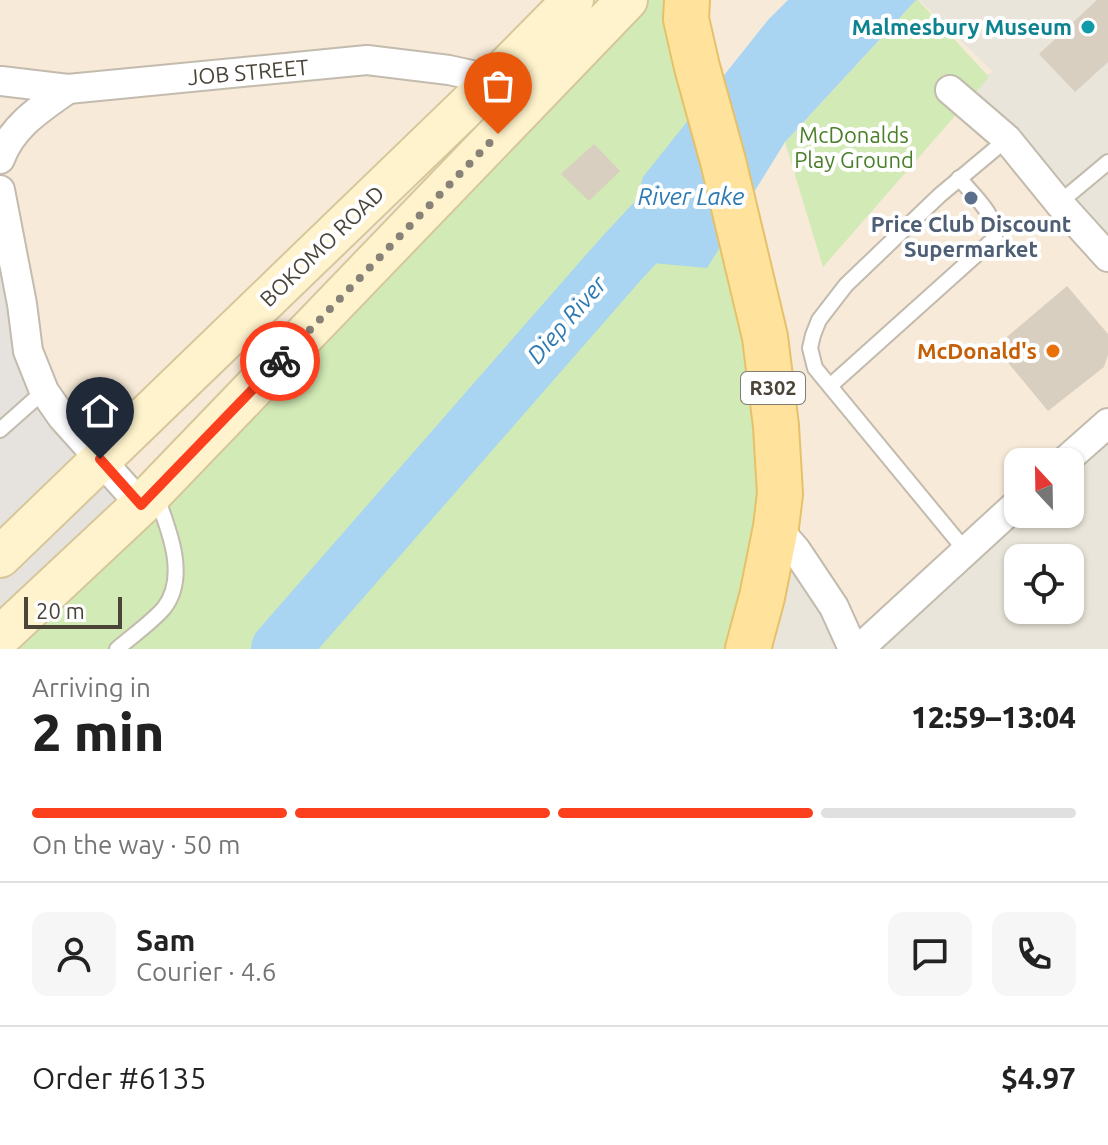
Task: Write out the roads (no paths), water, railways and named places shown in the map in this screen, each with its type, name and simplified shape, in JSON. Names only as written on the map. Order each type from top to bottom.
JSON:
[{"type":"main road","name":"BOKOMO ROAD","points":[[0,557],[573,0]]},
{"type":"main road","points":[[0,637],[148,498],[627,0]]},
{"type":"main road","name":"R302","points":[[681,6],[723,161],[765,337],[772,385],[780,494],[762,597],[748,649]]},
{"type":"street","name":"JOB STREET","points":[[0,85],[68,89],[367,60],[449,70],[494,80]]},
{"type":"street","points":[[0,159],[18,127],[68,89]]},
{"type":"street","points":[[950,90],[1007,139],[1108,257]]},
{"type":"street","points":[[0,190],[28,351],[44,391],[62,417],[100,459],[148,498]]},
{"type":"street","points":[[1080,448],[1108,423]]},
{"type":"street","points":[[776,527],[796,550],[834,607],[856,649],[1004,515]]},
{"type":"lane","points":[[965,550],[815,368],[810,348],[819,320],[846,285],[959,178],[1007,139]]},
{"type":"lane","points":[[1059,203],[1108,162]]},
{"type":"lane","points":[[830,386],[995,238],[996,230],[991,218],[959,178]]},
{"type":"lane","points":[[0,430],[44,391]]},
{"type":"lane","points":[[117,649],[165,607],[176,580],[165,520],[148,498]]},
{"type":"water","name":"River Lake","points":[[788,0],[916,0],[785,142],[707,268],[620,260],[643,177],[768,20]]},
{"type":"waterway","name":"Diep River","points":[[280,649],[674,202]]},
{"type":"place","name":"Malmesbury Museum","points":[[1088,27]]},
{"type":"place","name":"Price Club Discount Supermarket","points":[[971,198]]},
{"type":"place","name":"McDonald's","points":[[1053,351]]},
{"type":"park label","name":"McDonalds Play Ground","points":[[854,148]]}]
